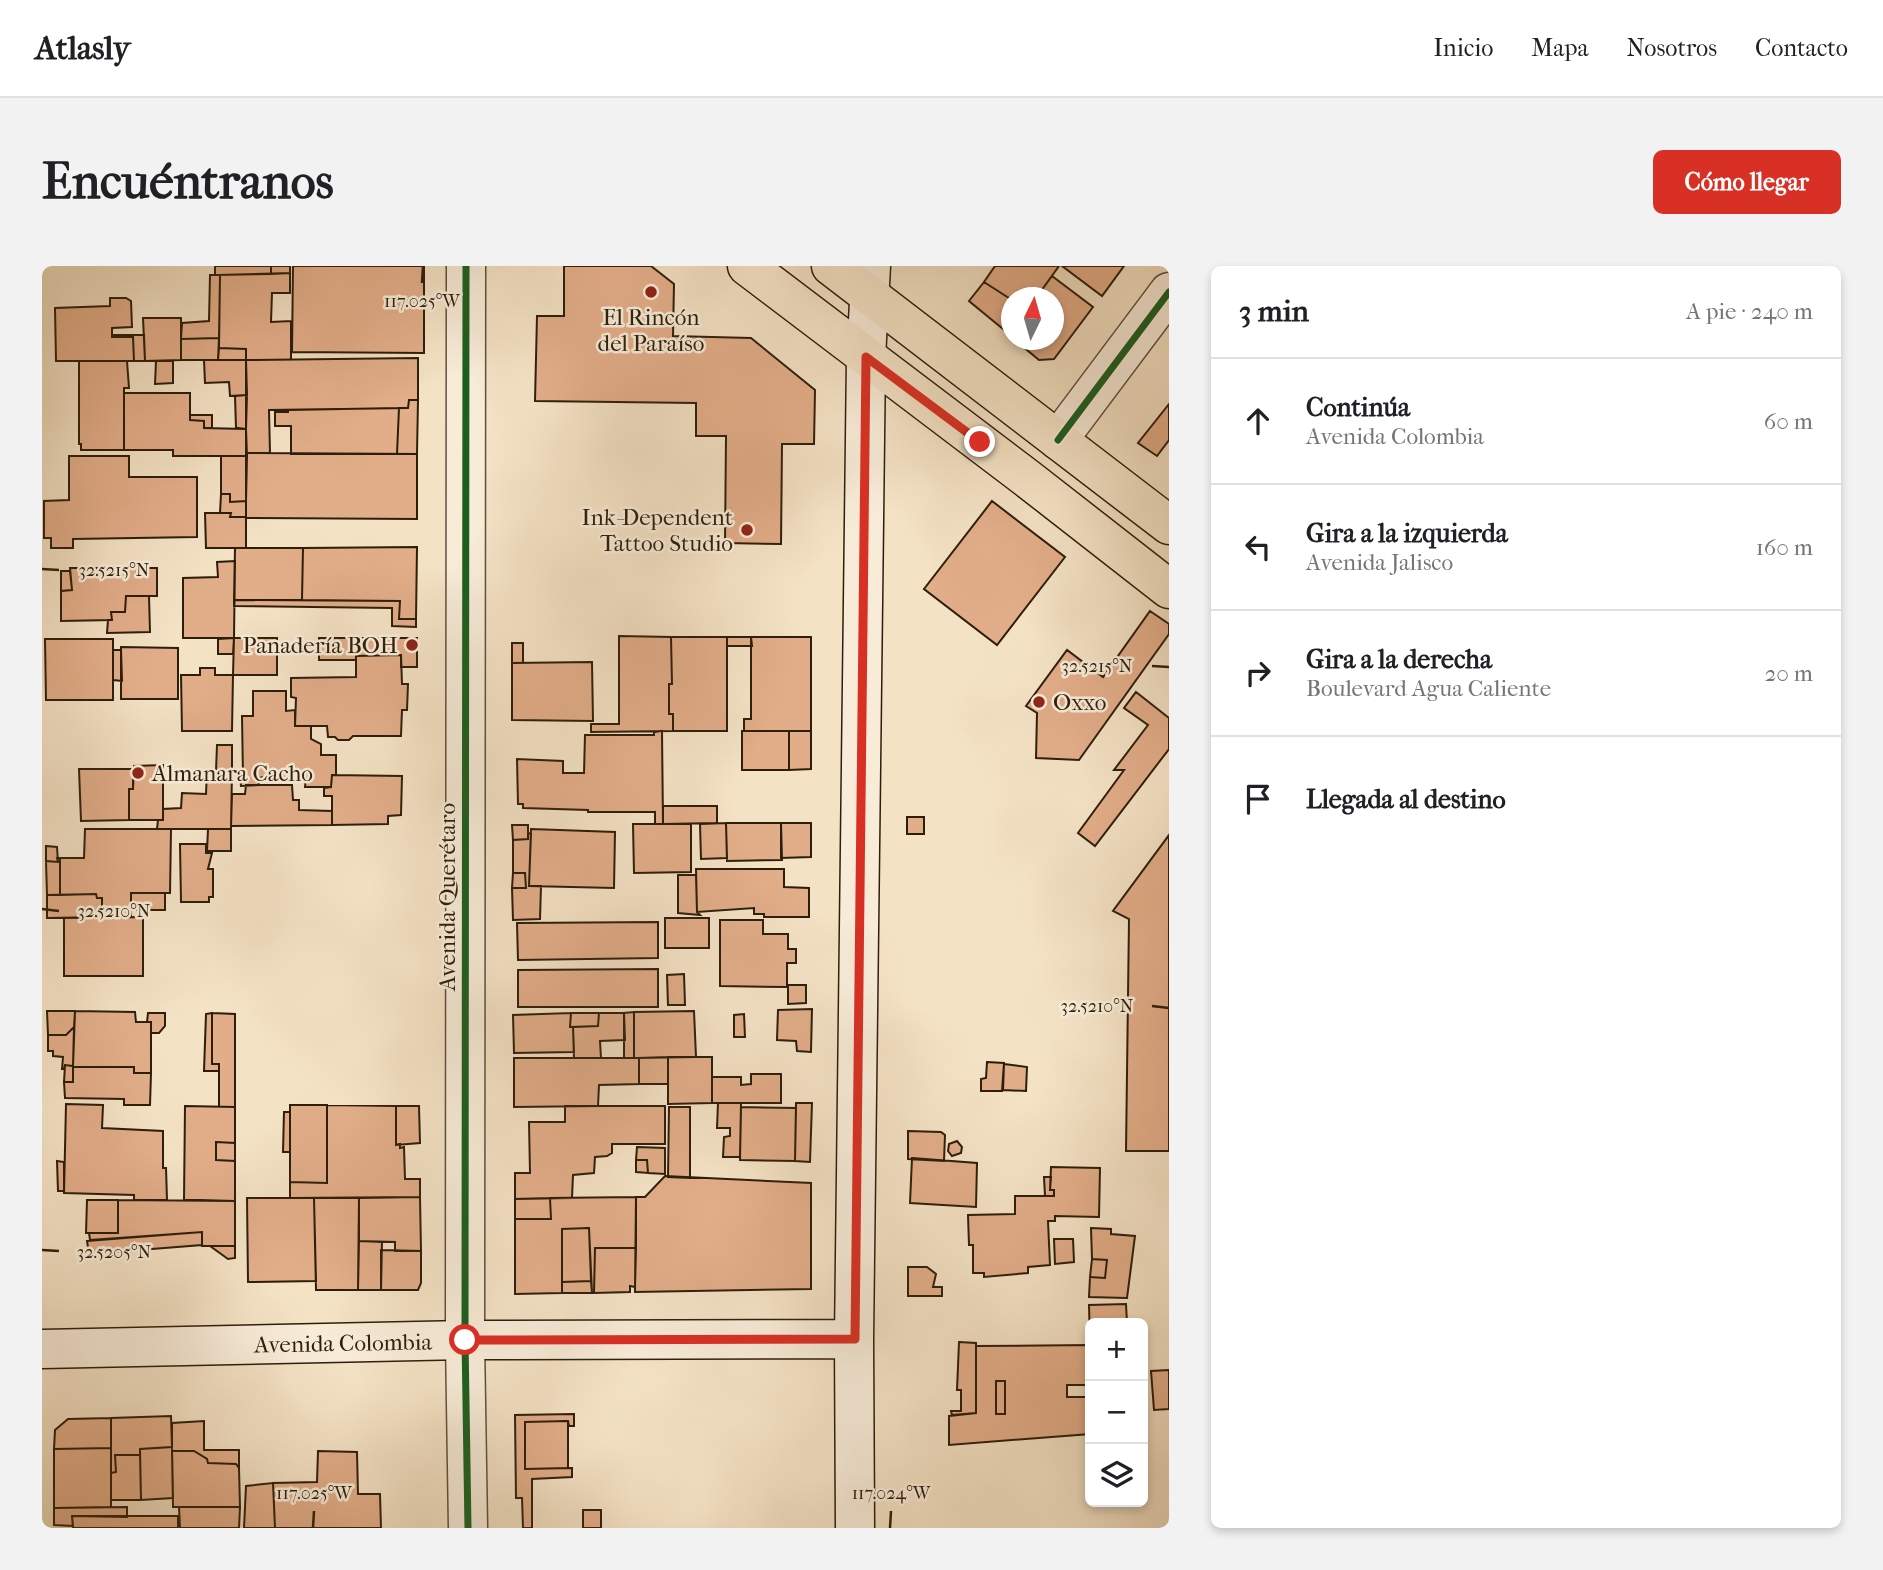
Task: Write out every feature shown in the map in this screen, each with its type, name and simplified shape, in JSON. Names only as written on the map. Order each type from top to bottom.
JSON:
[{"type":"main road","name":"Avenida Querétaro","points":[[467,266],[465,1340],[468,1528]]},
{"type":"main road","points":[[747,266],[1038,486],[1169,589]]},
{"type":"main road","points":[[831,266],[870,281],[1058,440],[1169,525]]},
{"type":"main road","points":[[855,1528],[866,357],[870,281]]},
{"type":"main road","points":[[1058,440],[1169,292]]},
{"type":"main road","name":"Avenida Colombia","points":[[42,1349],[465,1340],[855,1339]]},
{"type":"building","points":[[215,266],[271,266],[271,274],[215,275]]},
{"type":"building","points":[[271,266],[290,266],[290,273],[271,274]]},
{"type":"building","points":[[293,266],[424,266],[424,353],[292,352]]},
{"type":"building","points":[[564,266],[651,266],[674,284],[673,336],[751,338],[815,390],[814,444],[782,444],[781,544],[725,543],[726,436],[696,436],[696,403],[535,401],[537,316],[564,316]]},
{"type":"building","points":[[995,266],[1059,266],[1044,287],[1001,287],[1001,293],[984,282]]},
{"type":"building","points":[[1062,266],[1124,266],[1102,296]]},
{"type":"building","points":[[290,273],[290,293],[272,293],[271,322],[291,321],[291,360],[246,360],[246,349],[219,348],[220,275]]},
{"type":"building","points":[[210,275],[220,275],[219,338],[181,339],[182,323],[209,321]]},
{"type":"building","points":[[1052,276],[1093,307],[1064,346],[1064,287],[1044,287]]},
{"type":"building","points":[[984,282],[1001,293],[1001,327],[969,301]]},
{"type":"building","points":[[110,298],[126,298],[131,301],[132,327],[112,328],[112,337],[133,337],[134,361],[56,361],[55,308],[110,306]]},
{"type":"building","points":[[143,318],[181,318],[181,360],[145,361]]},
{"type":"building","points":[[112,335],[144,335],[145,361],[134,361],[133,337]]},
{"type":"building","points":[[219,338],[218,360],[181,360],[181,339]]},
{"type":"building","points":[[219,348],[246,349],[246,360],[218,360]]},
{"type":"building","points":[[1027,350],[1061,350],[1054,359],[1039,360]]},
{"type":"building","points":[[418,358],[418,400],[409,400],[408,408],[269,410],[270,453],[246,453],[246,360]]},
{"type":"building","points":[[204,360],[246,360],[247,395],[230,396],[229,382],[205,383]]},
{"type":"building","points":[[79,361],[127,361],[129,388],[124,388],[124,450],[81,450]]},
{"type":"building","points":[[156,361],[173,361],[173,383],[155,384]]},
{"type":"building","points":[[124,393],[190,393],[190,420],[204,421],[204,428],[246,429],[247,456],[173,456],[173,450],[124,450]]},
{"type":"building","points":[[247,395],[246,429],[236,428],[235,396]]},
{"type":"building","points":[[409,400],[418,400],[417,454],[397,454],[399,408],[408,408]]},
{"type":"building","points":[[1169,404],[1169,440],[1157,456],[1138,443]]},
{"type":"building","points":[[399,408],[397,454],[291,454],[291,426],[275,426],[275,412],[288,410]]},
{"type":"building","points":[[190,415],[212,415],[212,428],[204,428],[204,421],[190,420]]},
{"type":"building","points":[[246,453],[417,454],[417,519],[246,518]]},
{"type":"building","points":[[69,456],[129,456],[129,477],[197,477],[197,537],[73,539],[73,548],[51,548],[51,538],[44,538],[44,501],[69,500]]},
{"type":"building","points":[[221,456],[247,456],[246,501],[230,502],[230,494],[221,494]]},
{"type":"building","points":[[221,494],[230,494],[230,502],[246,501],[246,517],[230,517],[231,513],[220,513]]},
{"type":"building","points":[[992,501],[1065,557],[997,645],[924,589]]},
{"type":"building","points":[[205,513],[231,513],[230,517],[246,517],[246,548],[206,548]]},
{"type":"building","points":[[417,547],[416,619],[399,619],[400,601],[302,600],[303,548]]},
{"type":"building","points":[[235,548],[303,548],[302,600],[234,600]]},
{"type":"building","points":[[235,561],[234,638],[183,638],[183,578],[218,577],[217,562]]},
{"type":"building","points":[[70,568],[157,568],[157,596],[126,596],[125,612],[111,612],[112,620],[61,621],[61,591],[72,590]]},
{"type":"building","points":[[61,571],[70,571],[72,590],[61,591]]},
{"type":"building","points":[[126,596],[149,596],[150,632],[107,633],[108,620],[112,620],[111,612],[125,612]]},
{"type":"building","points":[[234,600],[400,601],[399,619],[416,619],[416,627],[392,626],[392,608],[234,606]]},
{"type":"building","points":[[1150,611],[1169,624],[1169,634],[1079,760],[1036,758],[1037,713],[1026,706],[1067,650],[1103,677]]},
{"type":"building","points":[[619,636],[671,637],[672,684],[669,684],[669,714],[673,714],[673,731],[591,732],[591,724],[619,724]]},
{"type":"building","points":[[671,637],[727,637],[727,731],[673,731],[673,714],[669,714],[669,684],[672,684]]},
{"type":"building","points":[[727,637],[751,637],[752,646],[727,646]]},
{"type":"building","points":[[751,637],[811,637],[811,731],[744,731],[744,719],[751,719]]},
{"type":"building","points":[[234,638],[233,654],[218,654],[218,639]]},
{"type":"building","points":[[234,638],[277,638],[277,675],[233,675]]},
{"type":"building","points":[[319,638],[417,638],[417,667],[401,667],[401,655],[356,656],[356,660],[319,660]]},
{"type":"building","points":[[45,639],[113,639],[113,700],[46,700]]},
{"type":"building","points":[[512,643],[523,643],[523,663],[512,663]]},
{"type":"building","points":[[121,647],[178,648],[178,699],[121,699]]},
{"type":"building","points":[[113,650],[121,650],[122,681],[113,680]]},
{"type":"building","points":[[401,655],[402,684],[408,684],[407,710],[402,710],[401,736],[353,736],[349,740],[338,740],[328,737],[327,726],[295,726],[296,698],[291,697],[291,678],[356,677],[356,656]]},
{"type":"building","points":[[592,662],[593,721],[512,720],[512,663]]},
{"type":"building","points":[[200,668],[215,668],[215,675],[233,675],[232,731],[182,731],[181,675],[200,675]]},
{"type":"building","points":[[253,691],[286,691],[286,711],[295,710],[295,726],[311,726],[311,739],[321,744],[321,755],[336,755],[336,775],[332,775],[331,787],[305,787],[306,778],[263,780],[264,777],[258,778],[259,785],[241,786],[242,716],[253,716]]},
{"type":"building","points":[[1136,692],[1169,718],[1169,749],[1095,846],[1078,833],[1124,770],[1114,770],[1148,725],[1124,708]]},
{"type":"building","points":[[662,731],[663,824],[655,824],[655,812],[588,812],[523,808],[523,804],[518,804],[517,759],[563,761],[563,773],[584,773],[585,735],[654,735],[654,732]]},
{"type":"building","points":[[742,731],[789,731],[789,770],[742,770]]},
{"type":"building","points":[[789,731],[811,731],[811,769],[789,770]]},
{"type":"building","points":[[217,745],[232,745],[232,771],[216,771]]},
{"type":"building","points":[[163,765],[163,820],[129,820],[129,789],[133,789],[134,766]]},
{"type":"building","points":[[79,769],[133,769],[133,789],[129,789],[129,820],[81,821]]},
{"type":"building","points":[[207,770],[232,771],[231,829],[157,829],[158,820],[163,820],[163,809],[181,808],[182,793],[206,794]]},
{"type":"building","points":[[332,775],[402,776],[401,815],[388,816],[388,824],[332,825],[332,796],[324,796],[324,788],[331,787]]},
{"type":"building","points":[[246,785],[292,785],[293,800],[299,800],[299,810],[332,811],[332,825],[231,826],[232,794],[245,794]]},
{"type":"building","points":[[663,806],[717,806],[717,823],[663,824]]},
{"type":"building","points":[[907,817],[924,817],[924,834],[907,834]]},
{"type":"building","points":[[726,823],[727,858],[701,859],[700,824]]},
{"type":"building","points":[[726,823],[781,823],[782,860],[727,861]]},
{"type":"building","points":[[781,823],[811,823],[811,857],[781,858]]},
{"type":"building","points":[[633,824],[691,824],[691,872],[634,873]]},
{"type":"building","points":[[512,825],[528,825],[528,839],[513,840]]},
{"type":"building","points":[[85,829],[171,829],[170,893],[131,893],[131,917],[102,917],[102,898],[97,898],[96,894],[60,895],[60,858],[84,858]]},
{"type":"building","points":[[208,829],[231,829],[231,851],[207,851]]},
{"type":"building","points":[[531,829],[615,832],[614,888],[529,886]]},
{"type":"building","points":[[528,833],[531,834],[529,886],[541,886],[540,919],[513,920],[512,888],[526,888],[525,873],[513,873],[513,840],[528,839]]},
{"type":"building","points":[[1169,835],[1169,1151],[1126,1151],[1129,919],[1113,911]]},
{"type":"building","points":[[180,844],[206,844],[206,853],[212,853],[208,869],[213,869],[213,897],[209,897],[209,902],[181,902]]},
{"type":"building","points":[[46,846],[57,847],[58,862],[46,861]]},
{"type":"building","points":[[57,858],[60,858],[60,895],[47,895],[46,861],[58,862]]},
{"type":"building","points":[[696,869],[784,869],[784,887],[809,888],[809,917],[764,917],[764,914],[754,914],[754,908],[697,912]]},
{"type":"building","points":[[513,873],[525,873],[526,888],[512,888]]},
{"type":"building","points":[[678,875],[696,875],[697,912],[700,915],[678,913]]},
{"type":"building","points":[[131,893],[165,893],[165,910],[131,910]]},
{"type":"building","points":[[96,894],[97,898],[102,898],[102,917],[47,918],[47,895]]},
{"type":"building","points":[[143,917],[143,976],[64,976],[64,918]]},
{"type":"building","points":[[665,918],[709,918],[709,948],[665,948]]},
{"type":"building","points":[[720,920],[763,920],[763,934],[788,934],[788,949],[796,949],[796,963],[787,963],[787,987],[720,986]]},
{"type":"building","points":[[658,922],[658,958],[518,960],[517,923]]},
{"type":"building","points":[[658,969],[658,1007],[518,1007],[518,970]]},
{"type":"building","points":[[684,974],[685,1005],[668,1005],[667,975]]},
{"type":"building","points":[[788,985],[806,985],[806,1003],[788,1004]]},
{"type":"building","points":[[812,1009],[811,1052],[797,1051],[796,1041],[777,1040],[778,1010]]},
{"type":"building","points":[[47,1011],[75,1011],[74,1027],[66,1035],[48,1035]]},
{"type":"building","points":[[75,1011],[135,1012],[136,1022],[151,1022],[151,1073],[134,1073],[134,1067],[73,1067],[73,1082],[64,1082],[65,1065],[73,1066]]},
{"type":"building","points":[[694,1011],[696,1057],[634,1058],[634,1012]]},
{"type":"building","points":[[634,1012],[634,1058],[624,1058],[624,1013]]},
{"type":"building","points":[[148,1013],[165,1013],[165,1026],[159,1033],[151,1033],[151,1022],[147,1022]]},
{"type":"building","points":[[212,1013],[212,1064],[219,1064],[219,1071],[204,1071],[206,1014]]},
{"type":"building","points":[[212,1013],[235,1014],[235,1107],[219,1107],[219,1064],[212,1064]]},
{"type":"building","points":[[571,1013],[574,1052],[514,1053],[513,1015]]},
{"type":"building","points":[[571,1013],[599,1013],[598,1026],[570,1027]]},
{"type":"building","points":[[599,1013],[624,1013],[625,1040],[600,1041],[601,1058],[574,1058],[573,1027],[598,1026]]},
{"type":"building","points":[[744,1014],[745,1037],[734,1037],[734,1015]]},
{"type":"building","points":[[74,1027],[73,1066],[65,1065],[62,1069],[63,1057],[53,1056],[53,1051],[48,1051],[48,1035],[66,1035]]},
{"type":"building","points":[[668,1057],[668,1084],[639,1084],[639,1058]]},
{"type":"building","points":[[668,1057],[712,1057],[712,1103],[668,1104]]},
{"type":"building","points":[[514,1058],[639,1058],[639,1084],[599,1085],[598,1106],[514,1107]]},
{"type":"building","points":[[987,1062],[1004,1063],[1002,1091],[981,1091],[981,1079],[986,1078]]},
{"type":"building","points":[[1004,1064],[1027,1067],[1026,1091],[1003,1090]]},
{"type":"building","points":[[73,1067],[134,1067],[134,1073],[151,1073],[150,1105],[124,1105],[124,1099],[65,1098],[64,1082],[73,1082]]},
{"type":"building","points":[[751,1074],[781,1074],[781,1103],[712,1103],[712,1077],[741,1077],[741,1085],[751,1084]]},
{"type":"building","points":[[718,1103],[741,1103],[740,1157],[723,1157],[724,1137],[730,1136],[730,1128],[717,1128]]},
{"type":"building","points":[[796,1103],[812,1103],[810,1162],[795,1161]]},
{"type":"building","points":[[66,1104],[103,1105],[102,1128],[163,1131],[163,1168],[166,1168],[167,1200],[134,1200],[134,1195],[64,1193]]},
{"type":"building","points":[[290,1105],[327,1105],[327,1183],[290,1182]]},
{"type":"building","points":[[327,1105],[396,1106],[396,1145],[404,1147],[405,1179],[420,1179],[420,1197],[290,1198],[290,1182],[327,1183]]},
{"type":"building","points":[[185,1106],[235,1107],[235,1143],[216,1142],[216,1160],[235,1161],[235,1201],[184,1200]]},
{"type":"building","points":[[396,1106],[419,1106],[420,1143],[396,1145]]},
{"type":"building","points":[[565,1106],[665,1106],[665,1144],[612,1144],[612,1153],[595,1157],[594,1173],[573,1175],[572,1198],[515,1199],[515,1173],[530,1173],[529,1122],[565,1122]]},
{"type":"building","points":[[669,1107],[690,1107],[690,1178],[668,1177]]},
{"type":"building","points":[[741,1107],[796,1108],[795,1161],[740,1160]]},
{"type":"building","points":[[284,1112],[290,1112],[290,1152],[283,1152]]},
{"type":"building","points":[[908,1131],[941,1132],[945,1135],[944,1161],[908,1159]]},
{"type":"building","points":[[957,1141],[962,1147],[961,1153],[952,1156],[948,1151],[949,1144]]},
{"type":"building","points":[[216,1142],[235,1143],[235,1161],[216,1160]]},
{"type":"building","points":[[637,1147],[665,1148],[665,1174],[648,1173],[647,1160],[636,1160]]},
{"type":"building","points":[[912,1158],[977,1163],[976,1207],[910,1203]]},
{"type":"building","points":[[636,1160],[647,1160],[648,1173],[636,1172]]},
{"type":"building","points":[[57,1161],[64,1162],[64,1191],[58,1191]]},
{"type":"building","points":[[1051,1167],[1100,1168],[1099,1217],[1055,1216],[1055,1221],[1048,1221],[1050,1265],[1028,1267],[1028,1273],[984,1277],[984,1273],[973,1273],[973,1245],[969,1245],[968,1215],[1015,1214],[1015,1196],[1054,1196],[1054,1190],[1050,1190]]},
{"type":"building","points":[[665,1176],[811,1183],[811,1289],[635,1292],[636,1197],[645,1197]]},
{"type":"building","points":[[1044,1177],[1051,1177],[1050,1190],[1054,1190],[1054,1196],[1045,1196]]},
{"type":"building","points":[[420,1197],[421,1251],[395,1251],[395,1242],[359,1241],[359,1198]]},
{"type":"building","points":[[636,1197],[636,1248],[595,1248],[594,1293],[589,1228],[562,1229],[562,1293],[515,1294],[515,1219],[551,1219],[550,1198]]},
{"type":"building","points":[[247,1198],[314,1198],[316,1281],[248,1282]]},
{"type":"building","points":[[314,1198],[359,1198],[358,1290],[316,1290]]},
{"type":"building","points":[[550,1198],[551,1219],[515,1219],[515,1199]]},
{"type":"building","points":[[87,1200],[118,1200],[118,1233],[86,1233]]},
{"type":"building","points":[[118,1200],[235,1201],[235,1246],[202,1246],[202,1232],[90,1240],[89,1233],[118,1233]]},
{"type":"building","points":[[589,1228],[591,1281],[562,1282],[562,1229]]},
{"type":"building","points":[[1091,1228],[1111,1229],[1111,1234],[1135,1236],[1127,1298],[1089,1297],[1090,1277],[1105,1278],[1107,1260],[1092,1259]]},
{"type":"building","points":[[202,1232],[202,1245],[89,1254],[87,1241]]},
{"type":"building","points":[[1054,1239],[1073,1239],[1074,1262],[1055,1264]]},
{"type":"building","points":[[359,1241],[382,1242],[381,1290],[358,1290]]},
{"type":"building","points":[[210,1246],[235,1246],[235,1258],[228,1259]]},
{"type":"building","points":[[595,1248],[636,1248],[635,1287],[630,1286],[630,1292],[594,1293]]},
{"type":"building","points":[[381,1250],[421,1251],[421,1283],[418,1290],[381,1290]]},
{"type":"building","points":[[1092,1259],[1107,1260],[1105,1278],[1090,1277]]},
{"type":"building","points":[[908,1267],[927,1267],[936,1274],[933,1287],[942,1287],[942,1296],[908,1296]]},
{"type":"building","points":[[591,1281],[592,1293],[562,1293],[562,1282]]},
{"type":"building","points":[[1126,1304],[1127,1318],[1089,1318],[1089,1305]]},
{"type":"building","points":[[959,1342],[976,1343],[976,1413],[952,1415],[951,1411],[961,1411],[961,1390],[957,1390]]},
{"type":"building","points":[[1085,1345],[1085,1385],[1067,1385],[1067,1397],[1085,1397],[1085,1434],[949,1445],[949,1416],[976,1413],[976,1346]],"holes":[[[996,1381],[1005,1381],[1005,1414],[996,1414]]]},
{"type":"building","points":[[1169,1370],[1169,1409],[1154,1410],[1151,1371]]},
{"type":"building","points":[[996,1381],[1005,1381],[1005,1414],[996,1414]]},
{"type":"building","points":[[574,1414],[574,1426],[569,1426],[568,1421],[525,1422],[525,1469],[572,1468],[572,1477],[532,1479],[532,1528],[523,1528],[522,1498],[516,1498],[515,1415]]},
{"type":"building","points":[[171,1416],[172,1447],[140,1449],[140,1455],[115,1455],[116,1472],[111,1473],[111,1418]]},
{"type":"building","points":[[111,1418],[111,1448],[54,1449],[55,1430],[68,1419]]},
{"type":"building","points":[[204,1421],[204,1450],[239,1450],[239,1468],[236,1464],[208,1463],[207,1459],[194,1451],[172,1451],[172,1423]]},
{"type":"building","points":[[568,1421],[568,1468],[525,1469],[525,1422]]},
{"type":"building","points":[[172,1447],[173,1498],[141,1500],[140,1449]]},
{"type":"building","points":[[111,1448],[111,1507],[54,1508],[54,1449]]},
{"type":"building","points":[[172,1451],[194,1451],[207,1459],[208,1463],[236,1464],[239,1468],[240,1507],[173,1507]]},
{"type":"building","points":[[318,1451],[357,1452],[358,1494],[380,1494],[381,1528],[275,1528],[273,1483],[317,1482]]},
{"type":"building","points":[[115,1455],[140,1455],[141,1500],[111,1500],[111,1473],[116,1472]]},
{"type":"building","points":[[273,1483],[275,1528],[244,1528],[246,1486]]},
{"type":"building","points":[[127,1507],[127,1517],[72,1516],[73,1526],[54,1525],[54,1508]]},
{"type":"building","points":[[179,1507],[240,1507],[239,1528],[180,1528]]},
{"type":"building","points":[[583,1510],[601,1510],[601,1528],[583,1528]]},
{"type":"building","points":[[72,1516],[178,1516],[178,1528],[73,1528]]},
{"type":"cycle path","points":[[466,266],[465,1340],[468,1528]]},
{"type":"cycle path","points":[[1058,440],[1169,292]]},
{"type":"place","name":"El Rincón del Paraíso","points":[[651,292]]},
{"type":"place","name":"Ink-Dependent Tattoo Studio","points":[[747,530]]},
{"type":"place","name":"Panadería BOH","points":[[412,645]]},
{"type":"place","name":"Oxxo","points":[[1039,702]]},
{"type":"place","name":"Almanara Cacho","points":[[138,773]]},
{"type":"route","points":[[465,1340],[855,1339],[866,357],[980,442]]}]
